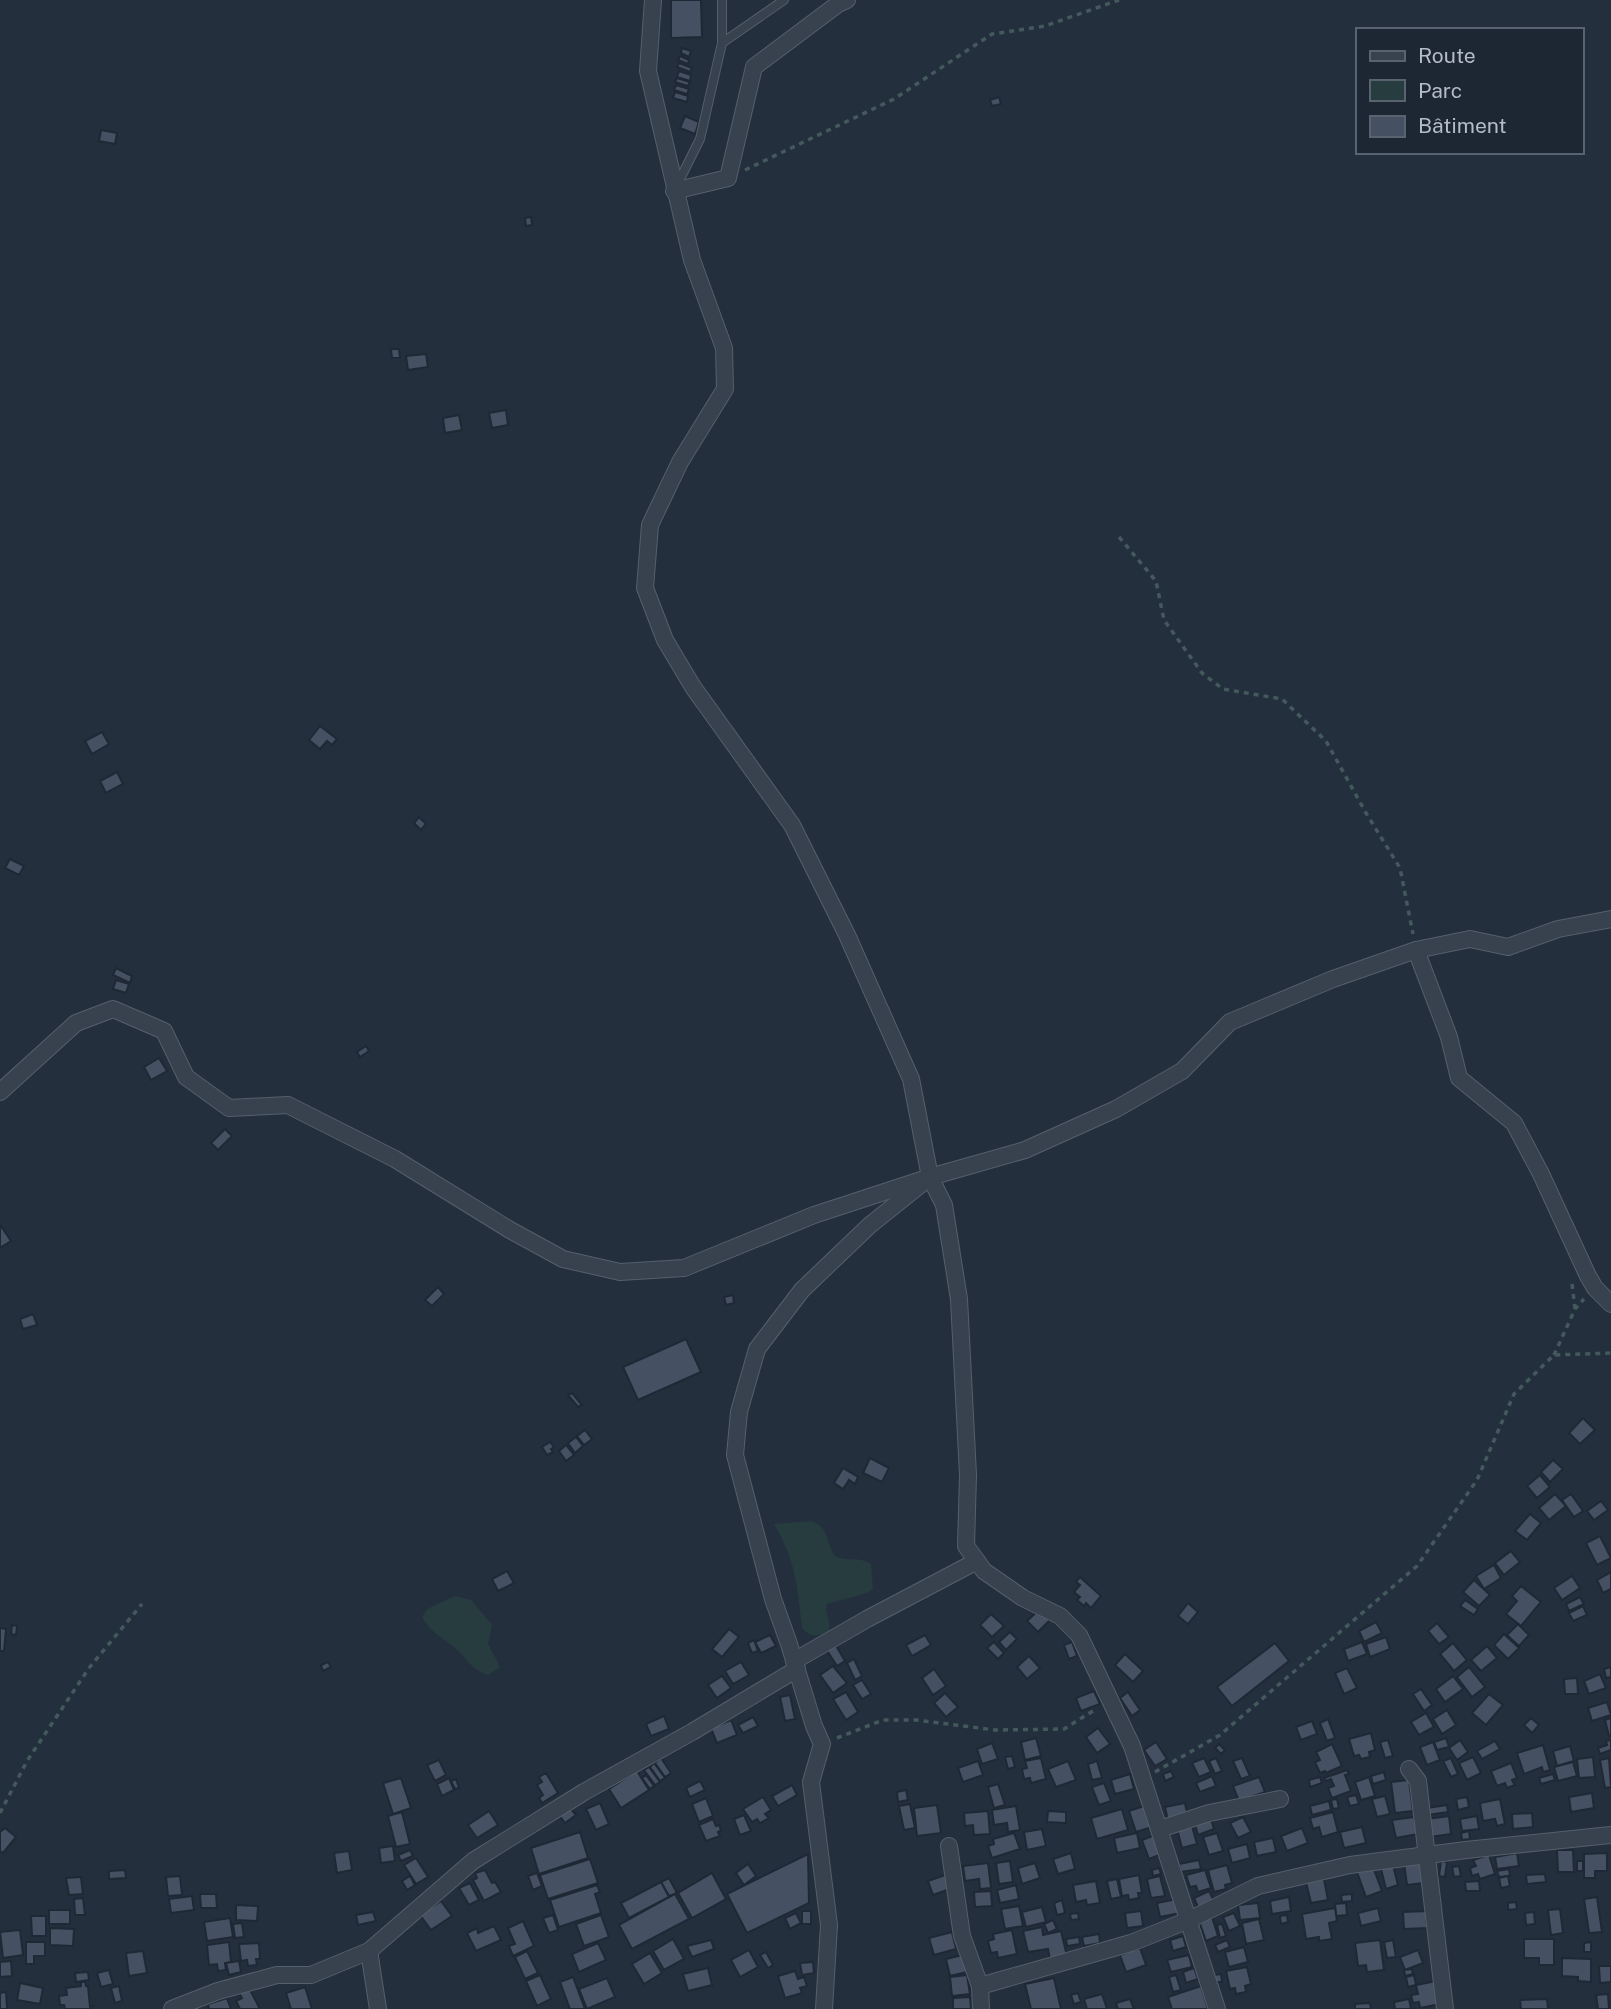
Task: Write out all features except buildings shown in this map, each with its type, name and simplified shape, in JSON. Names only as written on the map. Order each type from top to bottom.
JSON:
[{"type":"street","points":[[653,0],[648,71],[692,260],[724,348],[725,389],[680,462],[649,525],[645,588],[665,640],[693,687],[792,825],[847,935],[911,1079],[930,1177],[944,1205],[959,1299],[968,1475],[966,1546],[984,1571],[1023,1598],[1060,1616],[1079,1635],[1132,1746],[1217,2009]]},
{"type":"street","points":[[674,191],[728,178],[754,68],[847,0]]},
{"type":"street","points":[[0,1092],[76,1023],[113,1009],[164,1031],[186,1077],[229,1108],[288,1105],[395,1159],[510,1230],[563,1259],[620,1272],[684,1268],[814,1215],[930,1177],[1025,1150],[1116,1109],[1182,1071],[1230,1022],[1333,979],[1416,950],[1470,939],[1508,947],[1558,929],[1611,919]]},
{"type":"street","points":[[1416,950],[1450,1037],[1459,1078],[1514,1123],[1595,1288],[1611,1304]]},
{"type":"street","points":[[824,2009],[830,1926],[811,1782],[822,1744],[773,1599],[735,1455],[739,1412],[757,1349],[802,1290],[870,1226],[930,1177]]},
{"type":"street","points":[[172,2009],[218,1991],[277,1975],[311,1975],[369,1951],[472,1861],[584,1792],[692,1732],[867,1619],[977,1561]]},
{"type":"street","points":[[1409,1769],[1418,1781],[1445,2009]]},
{"type":"street","points":[[1160,1829],[1209,1813],[1280,1799]]},
{"type":"street","points":[[980,1986],[1119,1946],[1189,1920],[1258,1886],[1350,1865],[1611,1835]]},
{"type":"street","points":[[949,1846],[962,1936],[980,1986],[981,2009]]},
{"type":"street","points":[[369,1951],[378,2009]]},
{"type":"lane","points":[[674,191],[700,139],[722,43],[722,0]]},
{"type":"lane","points":[[722,43],[784,0]]},
{"type":"path","points":[[728,178],[894,99],[992,34],[1045,26],[1119,0]]},
{"type":"path","points":[[1119,537],[1156,581],[1164,620],[1202,673],[1223,689],[1282,699],[1326,741],[1400,868],[1416,950]]},
{"type":"path","points":[[1143,1779],[1220,1735],[1417,1566],[1477,1480],[1514,1394],[1554,1355],[1575,1309],[1595,1288]]},
{"type":"path","points":[[1554,1355],[1611,1353]]},
{"type":"path","points":[[0,1813],[27,1761],[89,1668],[142,1604]]},
{"type":"path","points":[[822,1744],[883,1720],[916,1720],[995,1730],[1064,1729],[1110,1700]]},
{"type":"green space","points":[[812,1521],[822,1528],[835,1556],[871,1564],[873,1589],[827,1604],[829,1630],[819,1635],[808,1633],[802,1627],[791,1562],[774,1524]]},
{"type":"green space","points":[[455,1596],[471,1600],[492,1625],[488,1644],[500,1667],[488,1675],[473,1667],[454,1647],[433,1631],[422,1617],[427,1609]]}]
